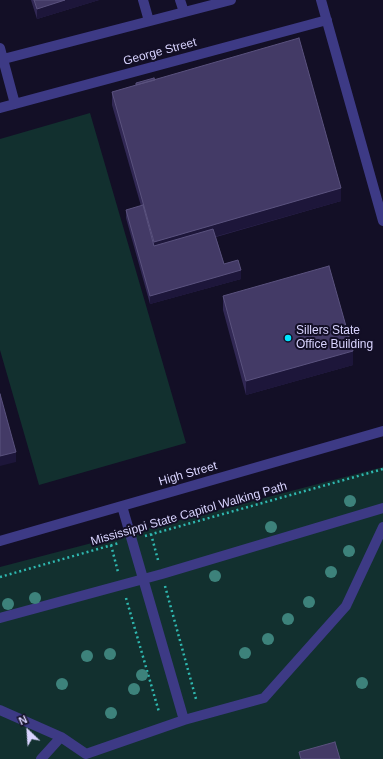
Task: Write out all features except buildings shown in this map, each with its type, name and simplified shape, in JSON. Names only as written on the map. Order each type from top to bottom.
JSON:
[{"type":"street","points":[[143,0],[149,21]]},
{"type":"street","points":[[180,0],[184,12]]},
{"type":"street","points":[[2,60],[231,0]]},
{"type":"street","points":[[321,0],[379,194],[383,221]]},
{"type":"street","name":"George Street","points":[[0,108],[327,20]]},
{"type":"street","points":[[0,48],[15,104]]},
{"type":"street","name":"High Street","points":[[0,541],[383,431]]},
{"type":"street","points":[[122,506],[133,539],[184,720]]},
{"type":"street","points":[[0,618],[162,574],[383,508]]},
{"type":"street","points":[[0,710],[61,737],[86,754],[184,720],[264,698],[346,606],[383,527]]},
{"type":"street","points":[[41,759],[61,737]]},
{"type":"path","name":"Mississippi State Capitol Walking Path","points":[[0,577],[383,469]]},
{"type":"path","points":[[151,534],[196,699]]},
{"type":"path","points":[[111,545],[159,712]]},
{"type":"green space","points":[[90,113],[186,443],[39,485],[0,350],[0,139]]},
{"type":"green space","points":[[383,467],[383,759],[0,759],[0,567]]},
{"type":"place","name":"Sillers State Office Building","points":[[288,338]]}]
